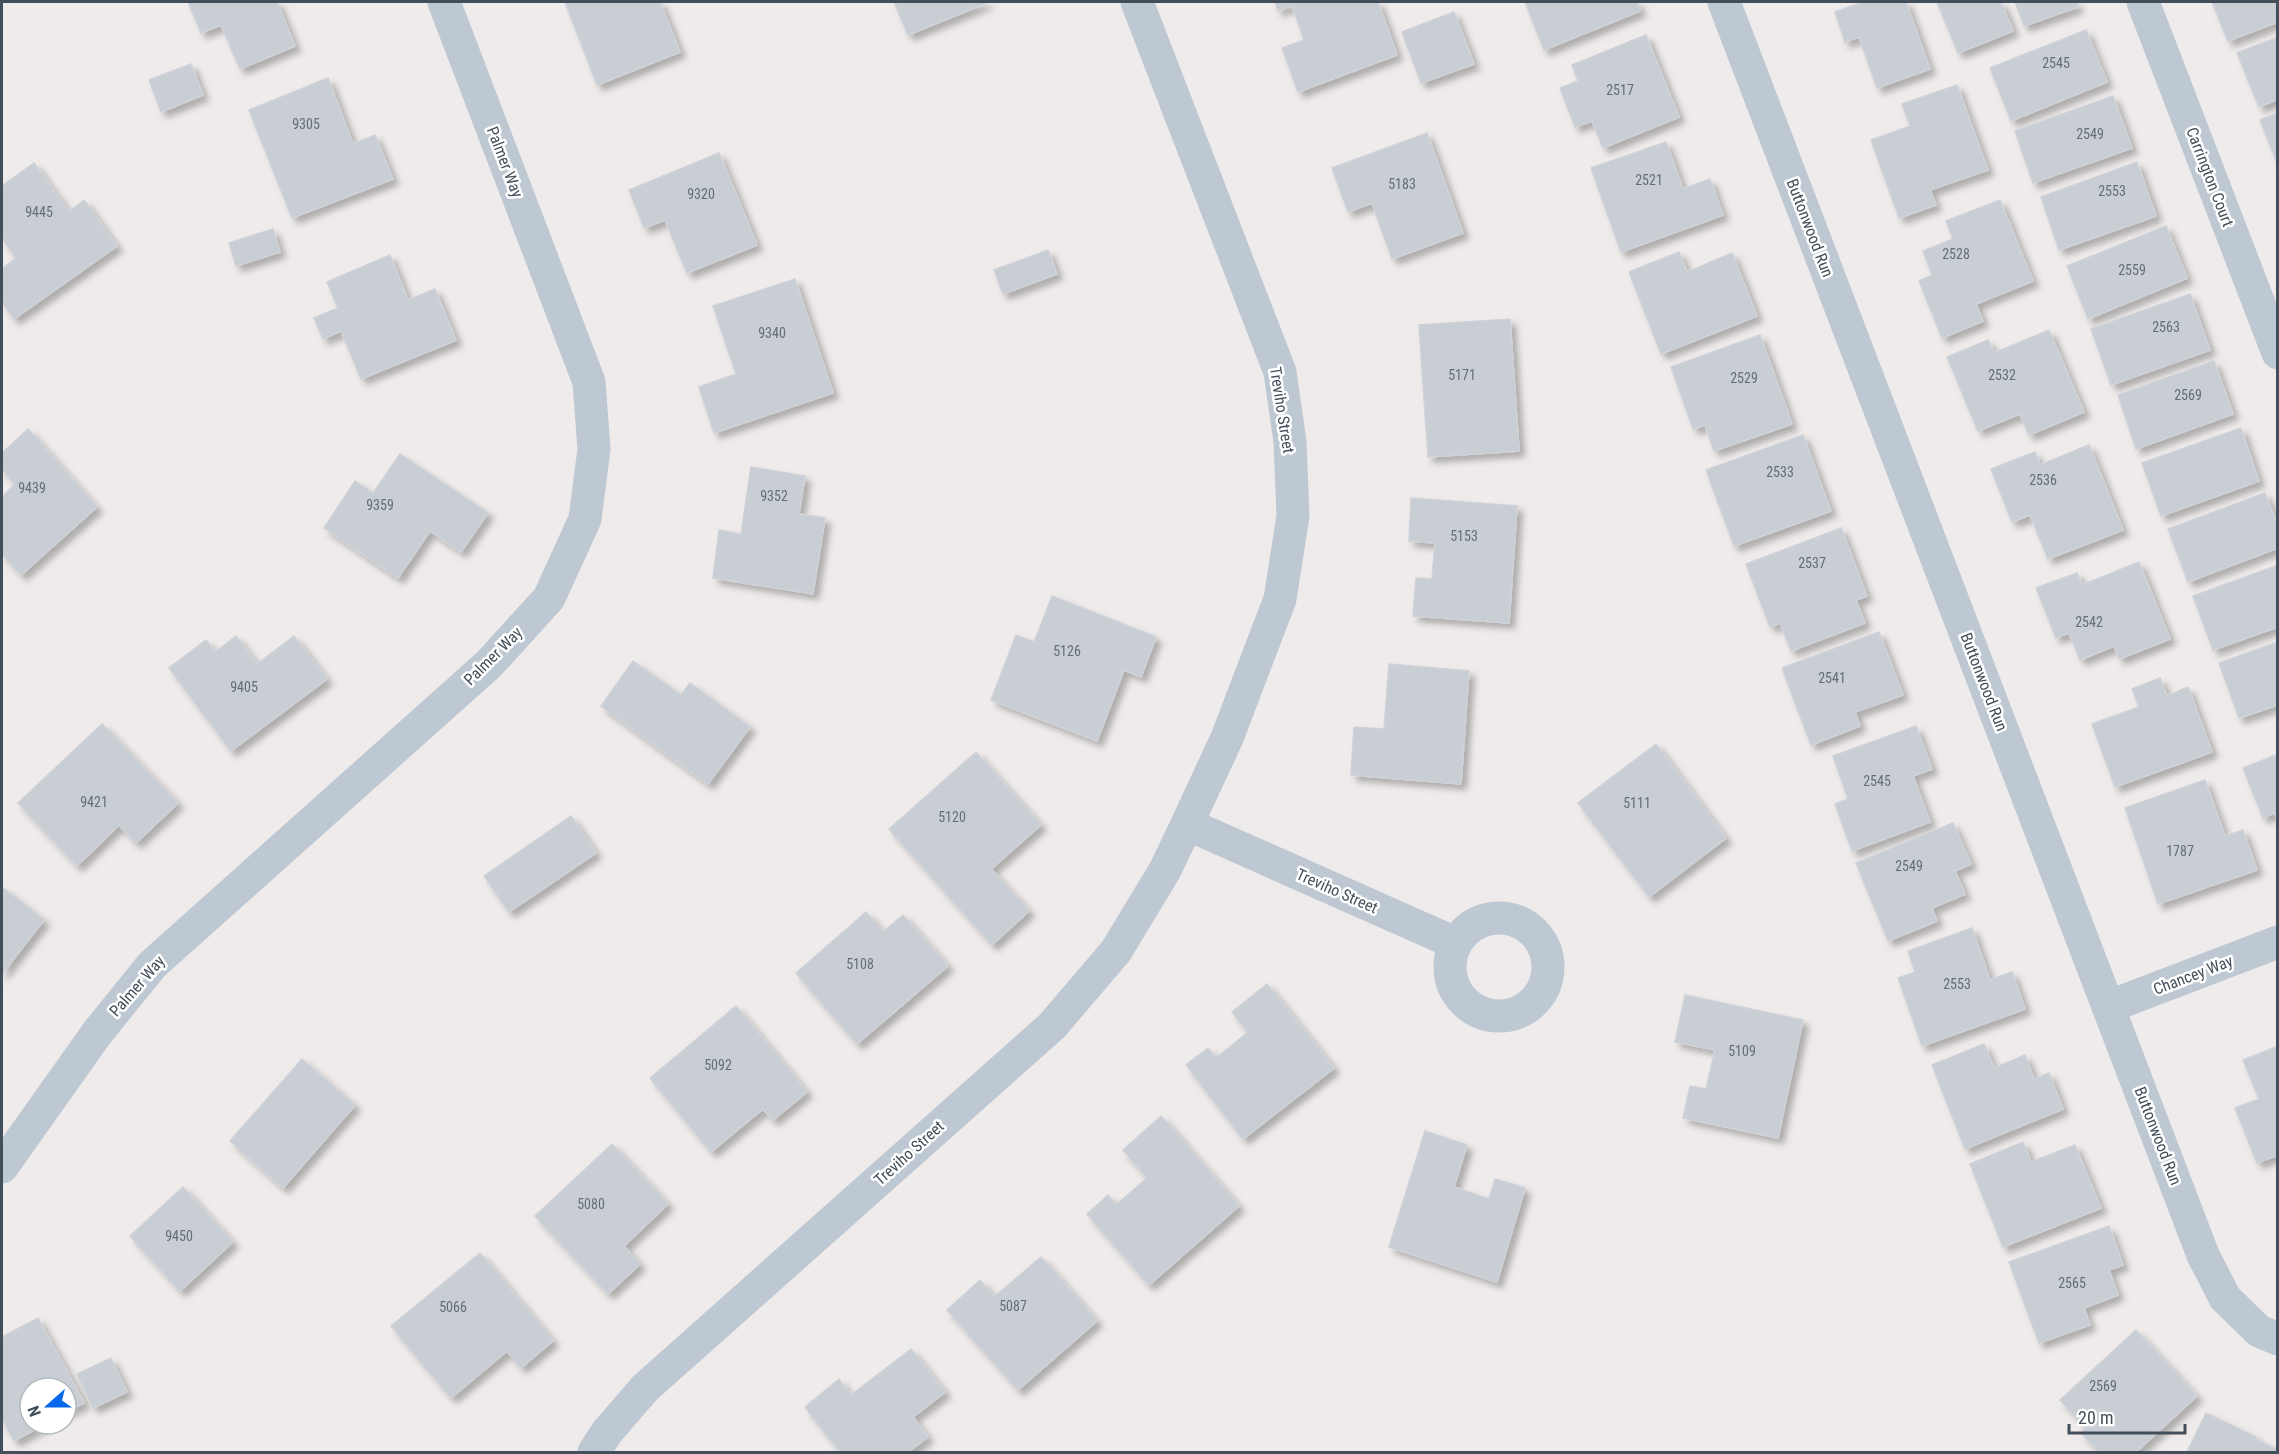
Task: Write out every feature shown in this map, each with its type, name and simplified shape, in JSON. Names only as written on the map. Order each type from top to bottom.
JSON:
[{"type":"street","name":"Palmer Way","points":[[2,1167],[98,1033],[152,965],[489,664],[549,598],[585,519],[594,449],[589,382],[444,2]]},
{"type":"street","name":"Treviho Street","points":[[594,1452],[607,1432],[645,1389],[1052,1026],[1116,951],[1165,870],[1187,824],[1227,738],[1280,599],[1293,516],[1290,442],[1280,372],[1137,2]]},
{"type":"street","name":"Buttonwood Run","points":[[1724,2],[2203,1255],[2225,1298],[2259,1331],[2277,1339]]},
{"type":"street","name":"Carrington Court","points":[[2143,2],[2277,353]]},
{"type":"street","name":"Treviho Street","points":[[1187,824],[1455,943]]},
{"type":"street","name":"Chancey Way","points":[[2108,1007],[2277,942]]},
{"type":"building","points":[[188,2],[277,2],[295,46],[240,69],[221,25],[201,33]]},
{"type":"building","points":[[565,2],[660,2],[680,52],[597,85]]},
{"type":"building","points":[[894,2],[986,2],[987,3],[908,35]]},
{"type":"building","points":[[1275,2],[1378,2],[1397,55],[1298,92],[1282,48],[1304,40],[1292,5],[1278,11]]},
{"type":"building","points":[[1525,2],[1637,2],[1640,11],[1544,50]]},
{"type":"building","points":[[1863,2],[1906,2],[1930,69],[1877,88],[1859,37],[1845,42],[1835,12]]},
{"type":"building","points":[[1937,2],[2001,2],[2013,31],[1958,53]]},
{"type":"building","points":[[2015,2],[2076,2],[2078,7],[2024,26]]},
{"type":"building","points":[[2212,2],[2278,2],[2278,22],[2228,41]]},
{"type":"building","points":[[1454,12],[1474,64],[1421,83],[1402,32]]},
{"type":"building","points":[[2086,30],[2107,82],[2011,121],[1990,68]]},
{"type":"building","points":[[1646,35],[1679,117],[1603,148],[1592,121],[1575,127],[1560,88],[1578,81],[1572,65]]},
{"type":"building","points":[[2278,37],[2278,99],[2259,107],[2237,53]]},
{"type":"building","points":[[191,64],[203,95],[161,112],[149,80]]},
{"type":"building","points":[[328,78],[353,144],[375,135],[393,179],[292,218],[249,110]]},
{"type":"building","points":[[1957,85],[1988,170],[1930,190],[1936,205],[1899,218],[1871,140],[1910,126],[1902,104]]},
{"type":"building","points":[[2113,96],[2132,148],[2033,183],[2015,131]]},
{"type":"building","points":[[2278,113],[2278,165],[2260,120]]},
{"type":"building","points":[[1427,133],[1463,233],[1392,259],[1372,203],[1348,212],[1332,168]]},
{"type":"building","points":[[1666,142],[1683,189],[1710,179],[1723,215],[1621,252],[1591,168]]},
{"type":"building","points":[[719,153],[757,245],[687,273],[665,220],[644,228],[629,190]]},
{"type":"building","points":[[2137,162],[2156,216],[2059,250],[2041,197]]},
{"type":"building","points":[[34,163],[69,212],[84,200],[117,246],[14,319],[2,302],[2,269],[16,258],[2,238],[2,186]]},
{"type":"building","points":[[2000,200],[2033,281],[1976,304],[1983,321],[1942,338],[1919,281],[1932,275],[1923,251],[1953,239],[1946,221]]},
{"type":"building","points":[[2166,226],[2187,278],[2088,319],[2067,266]]},
{"type":"building","points":[[273,229],[280,252],[236,266],[229,243]]},
{"type":"building","points":[[1048,250],[1057,274],[1003,294],[994,270]]},
{"type":"building","points":[[1679,252],[1687,272],[1732,253],[1757,316],[1661,354],[1629,272]]},
{"type":"building","points":[[390,255],[408,300],[435,289],[456,340],[361,379],[341,331],[323,339],[314,318],[338,308],[327,282]]},
{"type":"building","points":[[795,279],[833,393],[714,433],[699,387],[736,374],[713,306]]},
{"type":"building","points":[[2190,294],[2210,350],[2111,385],[2091,329]]},
{"type":"building","points":[[1510,319],[1519,451],[1428,457],[1419,325]]},
{"type":"building","points":[[2049,330],[2084,412],[2029,435],[2020,414],[1978,431],[1947,357],[1988,340],[1994,353]]},
{"type":"building","points":[[1760,335],[1792,424],[1714,451],[1705,425],[1693,429],[1671,367]]},
{"type":"building","points":[[2214,361],[2233,414],[2136,449],[2118,395]]},
{"type":"building","points":[[2241,428],[2259,481],[2161,516],[2142,463]]},
{"type":"building","points":[[28,429],[97,507],[21,575],[2,554],[2,497],[15,484],[2,469],[2,453]]},
{"type":"building","points":[[1803,435],[1831,511],[1734,546],[1706,470]]},
{"type":"building","points":[[2089,445],[2123,530],[2048,559],[2030,515],[2012,522],[1991,469],[2035,452],[2040,465]]},
{"type":"building","points":[[400,454],[488,513],[461,552],[430,531],[398,578],[324,528],[355,481],[373,493]]},
{"type":"building","points":[[751,467],[805,476],[799,514],[825,518],[813,594],[713,578],[719,530],[741,534]]},
{"type":"building","points":[[2265,493],[2278,527],[2278,548],[2188,582],[2168,529]]},
{"type":"building","points":[[1411,498],[1517,506],[1509,623],[1413,616],[1416,578],[1432,579],[1435,543],[1409,541]]},
{"type":"building","points":[[1841,528],[1867,596],[1856,600],[1865,623],[1791,651],[1780,623],[1770,627],[1746,564]]},
{"type":"building","points":[[2139,562],[2170,639],[2119,659],[2114,646],[2080,660],[2069,633],[2056,638],[2036,588],[2077,573],[2082,585]]},
{"type":"building","points":[[2278,565],[2278,627],[2213,650],[2193,596]]},
{"type":"building","points":[[1052,596],[1156,637],[1141,677],[1124,670],[1097,741],[991,700],[1016,635],[1034,642]]},
{"type":"building","points":[[1879,632],[1903,695],[1855,712],[1860,726],[1811,745],[1782,668]]},
{"type":"building","points":[[236,636],[257,664],[294,636],[327,679],[231,751],[169,668],[206,640],[215,652]]},
{"type":"building","points":[[2278,642],[2278,705],[2239,718],[2219,663]]},
{"type":"building","points":[[633,661],[681,695],[690,683],[750,727],[708,784],[601,706]]},
{"type":"building","points":[[1389,664],[1469,671],[1461,784],[1351,775],[1354,727],[1384,729]]},
{"type":"building","points":[[2160,678],[2167,696],[2188,687],[2212,752],[2115,787],[2092,724],[2139,707],[2132,689]]},
{"type":"building","points":[[102,724],[178,803],[136,843],[119,825],[77,866],[18,803]]},
{"type":"building","points":[[1916,726],[1932,769],[1913,776],[1930,822],[1852,851],[1835,804],[1848,799],[1833,756]]},
{"type":"building","points":[[1656,744],[1726,838],[1649,897],[1578,803]]},
{"type":"building","points":[[976,752],[1041,825],[991,869],[1029,911],[992,945],[889,829]]},
{"type":"building","points":[[2278,754],[2278,820],[2274,813],[2263,818],[2243,768]]},
{"type":"building","points":[[2205,780],[2225,836],[2243,830],[2257,870],[2158,904],[2125,808]]},
{"type":"building","points":[[571,816],[596,853],[509,912],[484,876]]},
{"type":"building","points":[[1953,823],[1971,864],[1955,871],[1965,894],[1932,908],[1937,921],[1888,941],[1856,863]]},
{"type":"building","points":[[2,887],[44,920],[2,974]]},
{"type":"building","points":[[866,912],[883,932],[903,915],[948,966],[857,1044],[796,973]]},
{"type":"building","points":[[1972,928],[1990,980],[2012,972],[2025,1009],[1922,1046],[1898,978],[1915,972],[1908,951]]},
{"type":"building","points":[[1267,984],[1334,1068],[1243,1139],[1186,1065],[1208,1048],[1216,1058],[1248,1032],[1232,1012]]},
{"type":"building","points":[[1685,995],[1803,1020],[1778,1138],[1683,1118],[1690,1086],[1706,1089],[1715,1050],[1675,1042]]},
{"type":"building","points":[[736,1006],[807,1092],[773,1120],[763,1109],[711,1152],[650,1078]]},
{"type":"building","points":[[1984,1044],[1994,1068],[2025,1055],[2034,1079],[2049,1073],[2063,1109],[1965,1149],[1932,1065]]},
{"type":"building","points":[[2278,1046],[2278,1155],[2257,1163],[2235,1108],[2259,1099],[2243,1060]]},
{"type":"building","points":[[302,1059],[355,1105],[283,1188],[230,1141]]},
{"type":"building","points":[[1161,1116],[1239,1206],[1149,1285],[1087,1214],[1108,1195],[1116,1205],[1147,1178],[1123,1150]]},
{"type":"building","points":[[1425,1131],[1467,1145],[1454,1187],[1489,1199],[1495,1179],[1525,1188],[1497,1282],[1389,1247]]},
{"type":"building","points":[[2023,1142],[2031,1162],[2075,1145],[2101,1208],[2003,1247],[1970,1164]]},
{"type":"building","points":[[612,1144],[668,1204],[624,1246],[640,1264],[608,1294],[535,1216]]},
{"type":"building","points":[[183,1187],[233,1242],[180,1291],[130,1236]]},
{"type":"building","points":[[2109,1226],[2123,1265],[2109,1270],[2118,1295],[2084,1308],[2090,1325],[2039,1343],[2009,1262]]},
{"type":"building","points":[[480,1253],[553,1341],[521,1368],[507,1351],[451,1398],[391,1326]]},
{"type":"building","points":[[1041,1257],[1097,1321],[1018,1390],[947,1310],[980,1280],[994,1297]]},
{"type":"building","points":[[38,1318],[69,1376],[18,1376],[18,1436],[23,1436],[14,1441],[4,1422],[2,1423],[2,1337]]},
{"type":"building","points":[[2136,1330],[2197,1396],[2136,1452],[2099,1452],[2081,1433],[2086,1428],[2060,1400]]},
{"type":"building","points":[[911,1349],[945,1392],[913,1417],[928,1437],[908,1452],[840,1452],[805,1407],[839,1379],[851,1395]]},
{"type":"building","points":[[111,1358],[127,1392],[93,1408],[77,1374]]},
{"type":"building","points":[[78,1392],[84,1403],[78,1406]]},
{"type":"building","points":[[2206,1413],[2256,1437],[2255,1439],[2278,1452],[2187,1452]]}]
